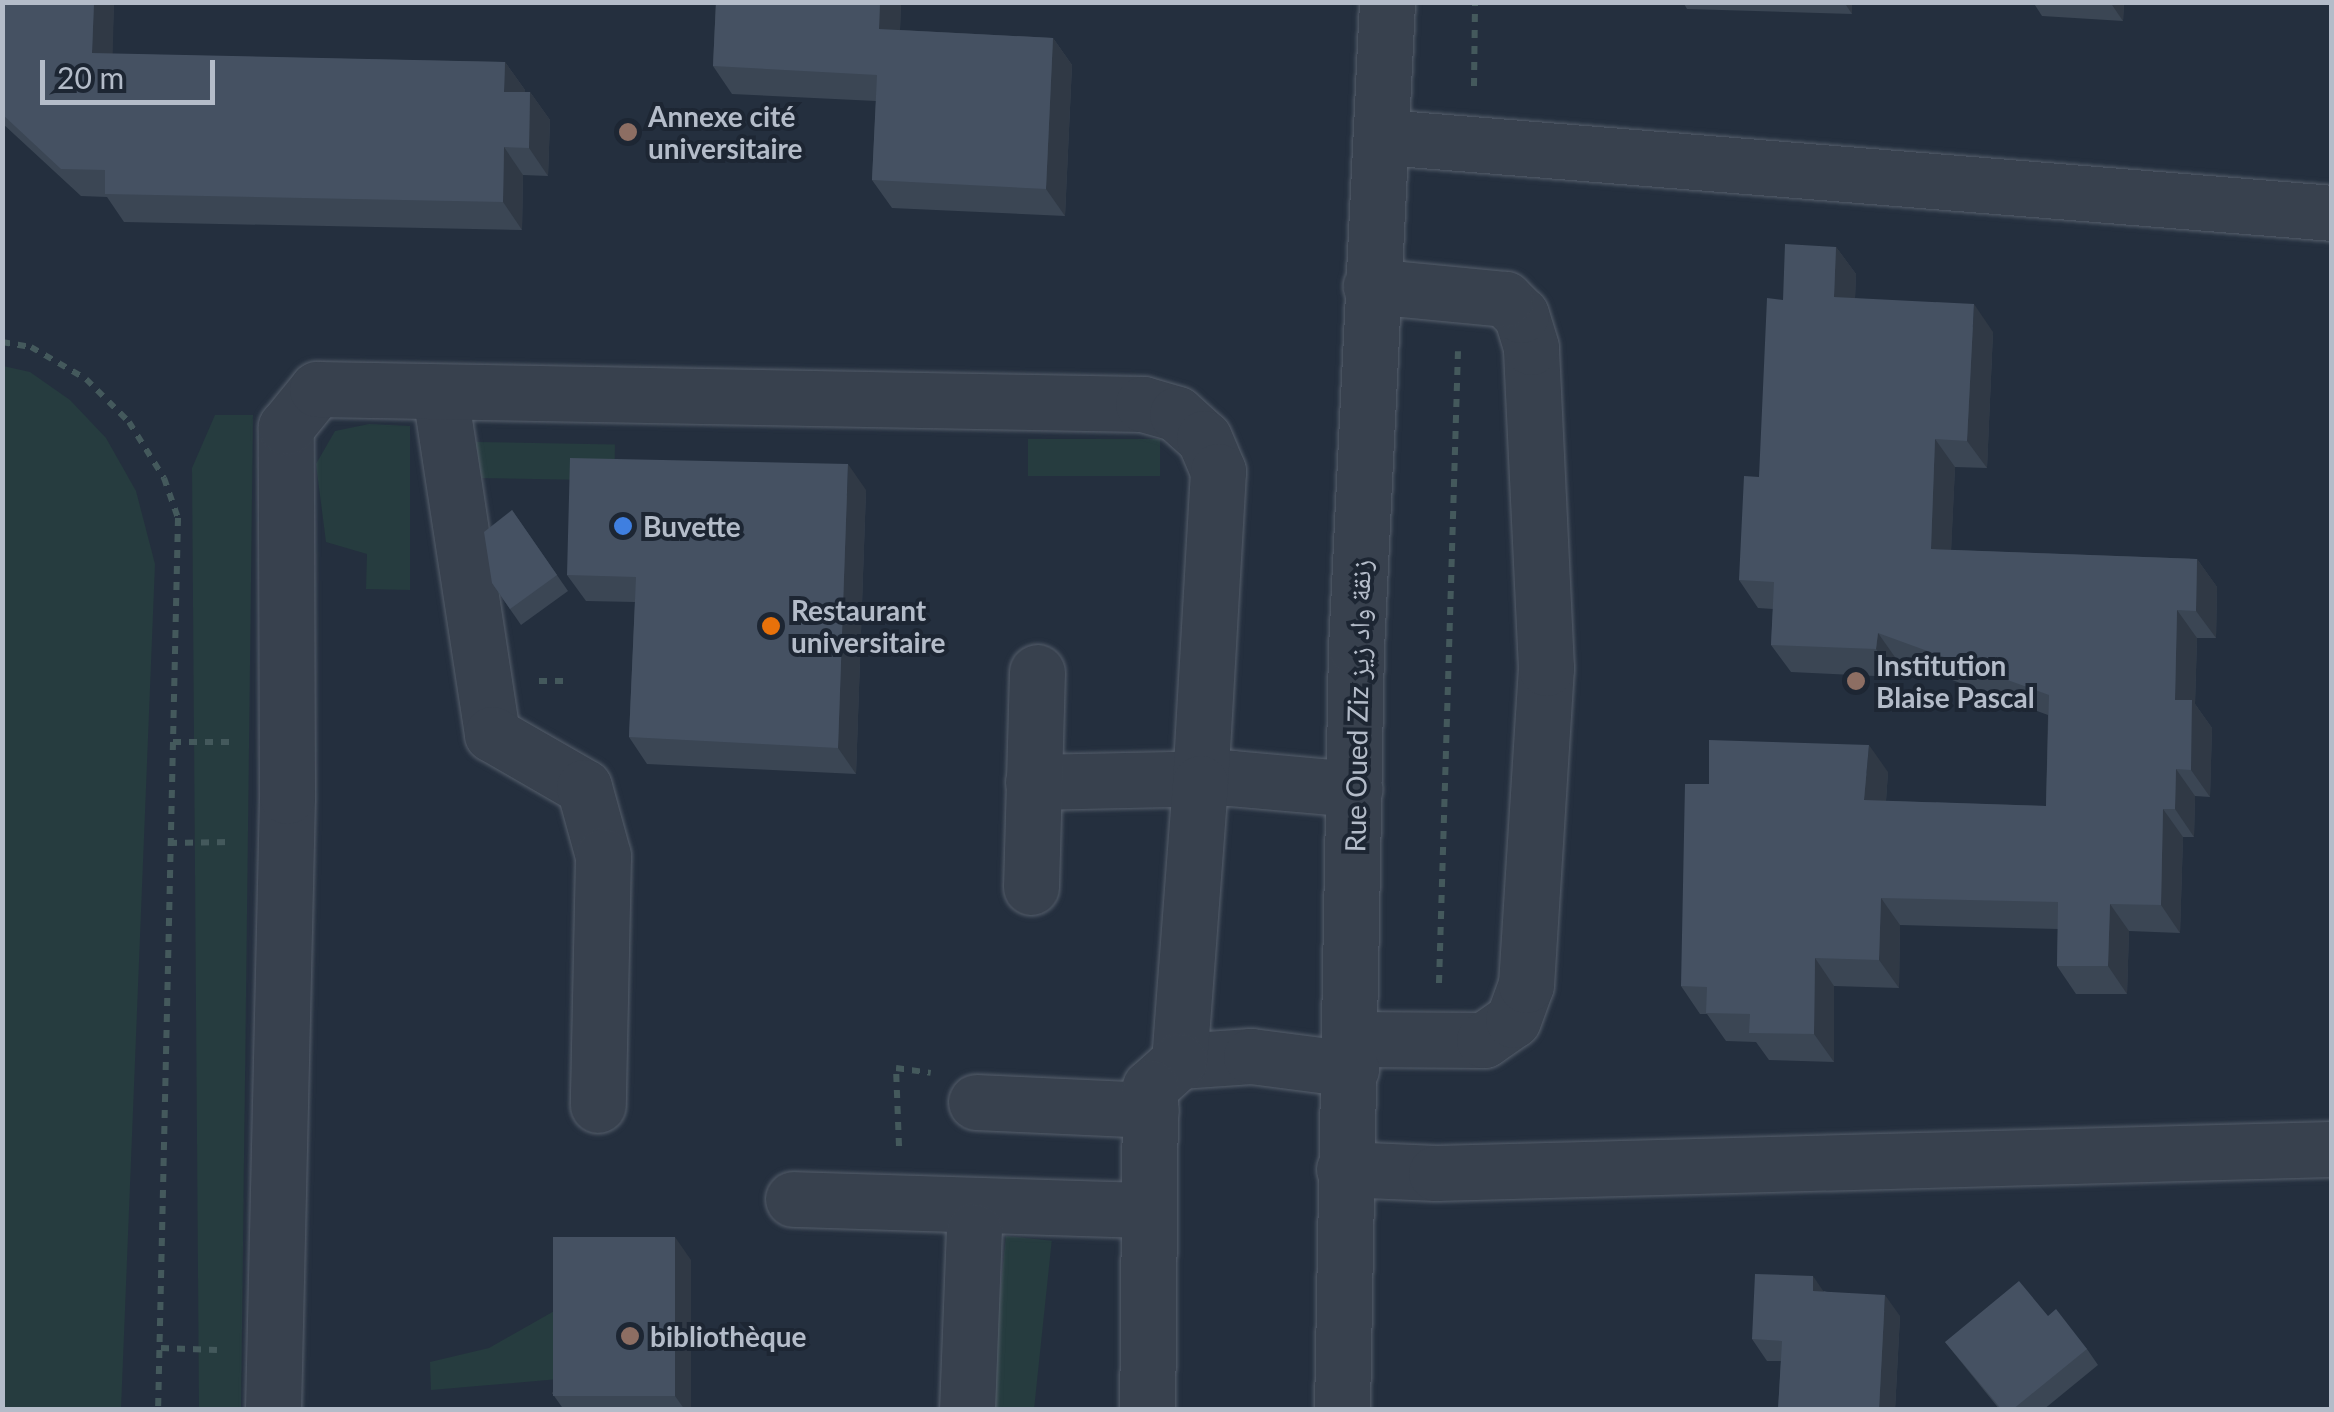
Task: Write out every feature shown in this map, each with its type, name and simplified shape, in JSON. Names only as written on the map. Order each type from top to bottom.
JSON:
[{"type":"street","name":"Rue Oued Ziz زنقة واد زيز","points":[[1342,1410],[1344,1169],[1352,1054],[1355,789],[1371,286],[1384,137],[1387,2]]},
{"type":"street","points":[[1384,137],[2332,213]]},
{"type":"street","points":[[1147,1410],[1148,1210],[1154,1082],[1180,1060],[1352,1054],[1437,1040],[1484,1040],[1514,1020],[1526,985],[1546,668],[1530,347],[1520,316],[1505,299],[1371,286]]},
{"type":"street","points":[[273,1410],[286,816],[286,427],[317,390],[1143,404],[1177,414],[1204,438],[1218,471],[1180,1060]]},
{"type":"street","points":[[440,394],[492,734],[584,787],[604,856],[598,1105]]},
{"type":"street","points":[[1031,887],[1037,672]]},
{"type":"street","points":[[1034,782],[1200,784],[1231,778],[1355,789]]},
{"type":"street","points":[[953,1088],[1151,1110]]},
{"type":"street","points":[[1344,1169],[1436,1173],[2332,1149]]},
{"type":"street","points":[[794,1200],[1148,1210]]},
{"type":"street","points":[[967,1410],[974,1231]]},
{"type":"path","points":[[1474,146],[1475,2]]},
{"type":"path","points":[[1437,1040],[1459,294]]},
{"type":"path","points":[[2,342],[30,347],[86,379],[130,422],[164,478],[178,518],[181,564],[163,963],[158,1410]]},
{"type":"path","points":[[902,1202],[896,1068],[953,1088]]},
{"type":"green space","points":[[3,366],[30,372],[70,400],[106,438],[136,491],[155,564],[121,1409],[3,1409]]},
{"type":"green space","points":[[215,415],[253,415],[241,1410],[199,1409],[192,468]]},
{"type":"green space","points":[[369,424],[410,426],[410,590],[366,589],[367,554],[326,542],[316,464],[335,431]]},
{"type":"green space","points":[[1028,439],[1160,439],[1160,476],[1028,476]]},
{"type":"green space","points":[[476,442],[615,444],[614,480],[475,478]]},
{"type":"green space","points":[[1006,1236],[1052,1241],[1034,1410],[988,1408]]},
{"type":"green space","points":[[556,1310],[559,1379],[431,1390],[430,1362],[489,1348]]},
{"type":"building","points":[[2,2],[94,2],[92,53],[505,62],[504,92],[530,92],[529,148],[504,147],[503,202],[105,194],[105,170],[61,169],[2,114]]},
{"type":"building","points":[[716,2],[880,2],[879,29],[1053,38],[1046,189],[872,180],[877,75],[713,66]]},
{"type":"building","points":[[1785,244],[1836,247],[1834,297],[1974,304],[1967,441],[1935,439],[1931,549],[2197,559],[2196,611],[2177,610],[2175,700],[2192,700],[2191,770],[2176,769],[2175,809],[2163,809],[2161,905],[2110,904],[2108,966],[2057,966],[2058,902],[1881,898],[1879,960],[1815,958],[1814,1034],[1749,1033],[1750,1014],[1706,1013],[1707,987],[1681,986],[1685,784],[1709,784],[1709,740],[1869,745],[1864,800],[2046,806],[2049,695],[1878,633],[1876,649],[1771,645],[1774,582],[1739,580],[1744,476],[1759,477],[1767,298],[1783,300]]},
{"type":"building","name":"Restaurant universitaire","points":[[570,458],[848,464],[838,748],[629,737],[636,577],[567,575]]},
{"type":"building","points":[[512,510],[557,575],[510,609],[492,583],[484,532]]},
{"type":"building","name":"bibliothèque","points":[[553,1237],[675,1237],[675,1396],[553,1396]]},
{"type":"building","points":[[1755,1274],[1813,1276],[1813,1291],[1885,1295],[1879,1410],[1778,1410],[1782,1341],[1752,1339]]},
{"type":"building","points":[[2019,1281],[2048,1316],[2056,1309],[2087,1349],[2012,1410],[2002,1410],[1945,1342]]},
{"type":"place","name":"Annexe cité universitaire","points":[[628,132]]},
{"type":"place","name":"Buvette","points":[[623,526]]},
{"type":"place","name":"Restaurant universitaire","points":[[771,626]]},
{"type":"place","name":"Institution Blaise Pascal","points":[[1856,681]]},
{"type":"place","name":"bibliothèque","points":[[630,1336]]}]
